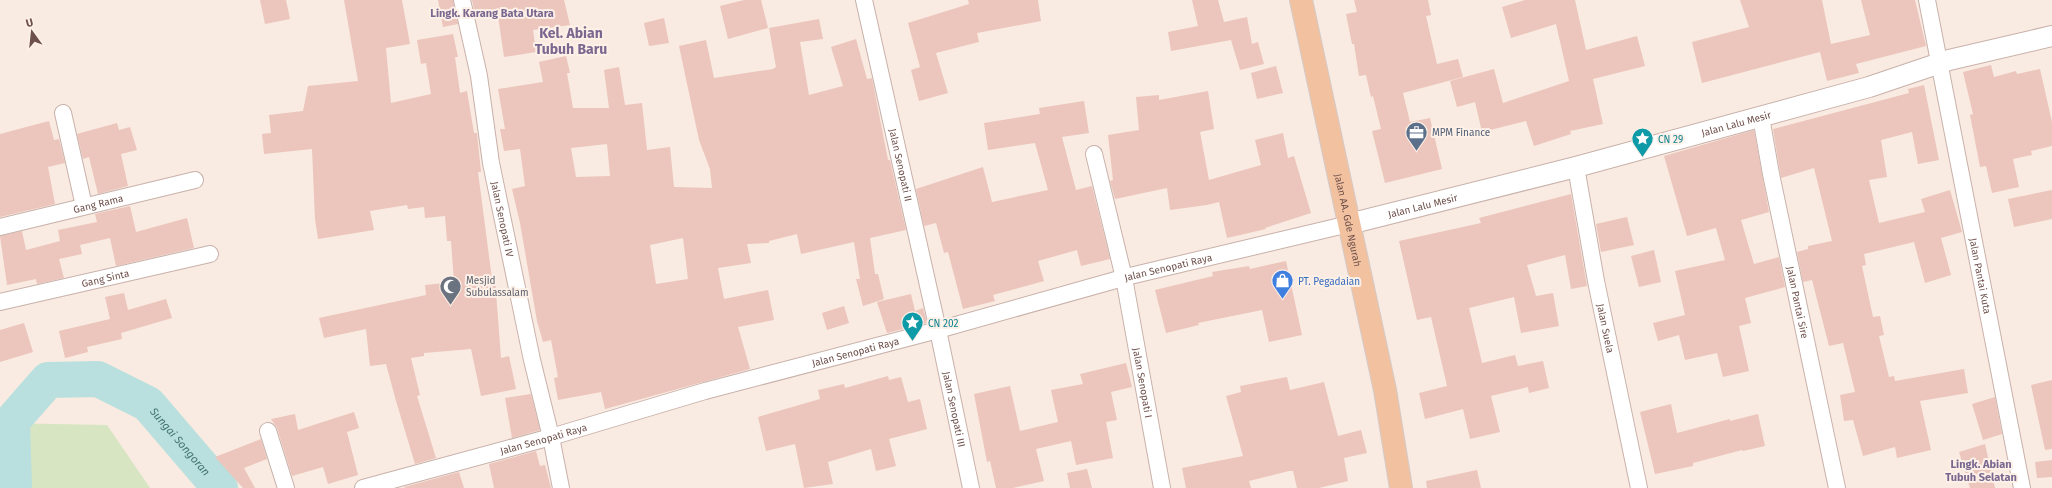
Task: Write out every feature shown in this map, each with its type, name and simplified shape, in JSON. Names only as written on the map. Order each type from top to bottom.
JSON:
[{"type":"main road","name":"Jalan AA. Gde Ngurah","points":[[1301,0],[1385,390],[1400,488]]},
{"type":"street","name":"Jalan Senopati IV","points":[[462,0],[479,76],[491,163],[532,360],[551,437],[561,488]]},
{"type":"street","name":"Jalan Senopati II","points":[[864,0],[938,330]]},
{"type":"street","name":"Jalan Pantai Kuta","points":[[1927,0],[1945,84],[2022,488]]},
{"type":"street","name":"Jalan Lalu Mesir","points":[[1349,224],[1576,167],[1869,87],[1949,60],[2052,36]]},
{"type":"street","points":[[63,113],[84,206]]},
{"type":"street","name":"Jalan Pantai Sire","points":[[1762,117],[1771,174],[1837,488]]},
{"type":"street","name":"Jalan Senopati I","points":[[1094,154],[1124,278],[1162,488]]},
{"type":"street","name":"Jalan Suela","points":[[1576,167],[1596,281],[1639,488]]},
{"type":"street","name":"Gang Rama","points":[[0,227],[196,180]]},
{"type":"street","name":"Jalan Senopati Raya","points":[[364,488],[551,437],[705,391],[938,330],[1124,278],[1349,224]]},
{"type":"street","name":"Gang Sinta","points":[[0,302],[210,254]]},
{"type":"street","name":"Jalan Senopati III","points":[[938,330],[971,488]]},
{"type":"street","points":[[268,431],[286,488]]},
{"type":"green space","points":[[0,423],[107,425],[150,488],[0,488]]},
{"type":"building","points":[[260,0],[286,0],[290,19],[265,24]]},
{"type":"building","points":[[344,0],[402,0],[410,44],[386,48],[391,103],[431,94],[426,63],[421,64],[417,40],[453,34],[458,57],[455,57],[460,93],[467,91],[474,133],[477,133],[481,172],[478,172],[492,279],[495,279],[501,358],[509,356],[516,389],[481,396],[471,349],[424,353],[424,356],[411,358],[420,395],[417,396],[436,458],[415,464],[386,364],[370,366],[366,329],[324,338],[319,318],[426,295],[425,285],[454,282],[451,241],[447,241],[445,216],[425,218],[424,207],[408,209],[407,205],[370,211],[374,230],[318,239],[315,219],[312,149],[264,154],[262,134],[271,133],[269,115],[303,111],[308,86],[358,81]]},
{"type":"building","points":[[438,0],[453,0],[458,24],[443,27]]},
{"type":"building","points":[[472,0],[564,0],[570,25],[533,30],[536,52],[504,57],[497,9],[475,15]]},
{"type":"building","points":[[744,0],[761,0],[768,28],[728,39],[720,6]]},
{"type":"building","points":[[968,0],[1038,0],[1041,21],[977,33],[979,42],[936,53],[948,93],[919,101],[911,70],[920,67],[908,23],[969,4]]},
{"type":"building","points":[[1192,0],[1218,0],[1224,22],[1247,17],[1252,44],[1258,42],[1264,64],[1240,70],[1231,40],[1171,51],[1168,32],[1198,26]]},
{"type":"building","points":[[1354,0],[1428,0],[1431,15],[1426,16],[1437,64],[1458,59],[1463,77],[1403,93],[1410,122],[1430,118],[1442,169],[1385,183],[1372,131],[1381,129],[1366,75],[1359,76],[1354,44],[1352,44],[1346,14],[1357,12]]},
{"type":"building","points":[[1525,0],[1575,0],[1586,50],[1637,36],[1645,66],[1593,79],[1603,124],[1570,131],[1571,134],[1534,146],[1526,121],[1482,132],[1475,102],[1457,107],[1450,81],[1494,69],[1503,103],[1569,81],[1556,24],[1511,38],[1502,7]]},
{"type":"building","points":[[1740,0],[1822,0],[1831,44],[1870,35],[1861,0],[1915,0],[1926,46],[1856,64],[1859,73],[1827,81],[1820,52],[1702,83],[1692,42],[1749,27]]},
{"type":"building","points":[[664,18],[669,43],[649,46],[644,23]]},
{"type":"building","points":[[819,19],[823,39],[800,42],[809,95],[843,86],[831,47],[856,39],[867,79],[872,78],[888,160],[890,160],[906,230],[870,238],[875,274],[878,274],[884,299],[863,306],[856,279],[860,279],[854,242],[801,254],[797,234],[769,241],[769,243],[747,244],[751,263],[718,268],[724,299],[768,290],[774,320],[738,327],[750,369],[605,409],[601,392],[558,400],[554,378],[558,377],[551,340],[543,342],[537,321],[520,223],[512,189],[525,186],[520,149],[504,151],[500,129],[505,129],[498,89],[543,82],[539,62],[566,56],[570,73],[567,73],[573,108],[609,108],[604,70],[619,67],[625,105],[642,103],[647,150],[670,147],[674,187],[712,188],[710,169],[699,140],[679,46],[706,40],[714,78],[773,69],[776,67],[769,28]],"holes":[[[607,144],[610,176],[576,177],[571,148]],[[683,238],[688,279],[656,284],[650,245]]]},
{"type":"building","points":[[1991,65],[1994,77],[2016,71],[2017,74],[2040,69],[2052,122],[2052,146],[2031,151],[2032,155],[2013,159],[2019,187],[1992,193],[1986,166],[1980,167],[1970,115],[1973,114],[1963,72]]},
{"type":"building","points":[[1276,66],[1283,93],[1257,99],[1251,73]]},
{"type":"building","points":[[1924,85],[1939,160],[1918,164],[1912,132],[1881,140],[1887,177],[1869,180],[1879,223],[1925,212],[1921,199],[1950,190],[1962,232],[1941,238],[1951,275],[1925,283],[1914,242],[1864,254],[1866,265],[1862,266],[1873,317],[1880,316],[1884,335],[1879,336],[1889,377],[1894,376],[1895,381],[1964,369],[1968,393],[1920,401],[1931,450],[1897,458],[1895,447],[1863,456],[1853,420],[1844,421],[1840,395],[1855,392],[1843,343],[1829,346],[1812,280],[1803,282],[1797,252],[1808,249],[1808,246],[1832,241],[1814,168],[1781,178],[1773,129],[1909,93],[1908,89]]},
{"type":"building","points":[[1208,91],[1214,129],[1200,132],[1209,180],[1261,165],[1255,140],[1283,133],[1288,158],[1294,156],[1311,213],[1265,228],[1266,229],[1227,238],[1219,202],[1170,210],[1167,188],[1115,199],[1110,181],[1113,180],[1108,135],[1139,130],[1136,97],[1159,95],[1159,100]]},
{"type":"building","points":[[1084,101],[1089,133],[1062,137],[1076,190],[1092,186],[1110,259],[1081,266],[1077,250],[1038,261],[1044,281],[993,295],[995,301],[963,309],[948,252],[944,253],[936,223],[924,226],[916,189],[983,167],[992,202],[1048,190],[1035,143],[988,150],[984,123],[1040,114],[1039,108]]},
{"type":"building","points":[[49,121],[54,140],[59,139],[65,163],[48,167],[55,204],[0,217],[0,134]]},
{"type":"building","points":[[117,123],[119,130],[130,127],[137,150],[121,154],[128,186],[98,194],[89,157],[83,159],[77,134]]},
{"type":"building","points":[[1754,130],[1769,212],[1741,220],[1754,264],[1779,257],[1785,287],[1745,298],[1751,323],[1739,326],[1749,371],[1723,377],[1717,353],[1685,360],[1679,335],[1658,341],[1653,323],[1685,315],[1675,271],[1725,260],[1716,228],[1687,236],[1664,156]]},
{"type":"building","points":[[2052,190],[2052,219],[2014,227],[2008,199]]},
{"type":"building","points":[[1571,194],[1587,286],[1571,289],[1565,255],[1527,265],[1536,296],[1553,293],[1559,326],[1521,333],[1514,297],[1469,308],[1482,363],[1515,355],[1518,366],[1543,361],[1549,388],[1529,393],[1528,387],[1491,396],[1500,432],[1470,439],[1463,409],[1425,419],[1419,393],[1447,386],[1431,317],[1417,320],[1399,241],[1481,223],[1479,218]]},
{"type":"building","points":[[130,206],[136,232],[187,218],[194,248],[116,266],[110,238],[80,245],[82,254],[59,259],[64,278],[37,284],[36,279],[7,285],[0,236],[22,231],[26,250],[60,241],[58,230],[97,222],[95,214]]},
{"type":"building","points":[[1627,217],[1634,245],[1601,252],[1596,224]]},
{"type":"building","points":[[1654,250],[1661,282],[1639,287],[1631,256]]},
{"type":"building","points":[[1286,261],[1302,335],[1269,342],[1262,310],[1198,323],[1199,325],[1166,333],[1155,290],[1213,276],[1212,272],[1249,266],[1250,269]]},
{"type":"building","points":[[124,293],[128,310],[166,299],[172,318],[121,333],[122,339],[87,347],[88,352],[65,358],[59,331],[110,319],[105,297]]},
{"type":"building","points":[[911,294],[915,311],[923,308],[927,323],[887,333],[877,302]]},
{"type":"building","points":[[844,306],[849,323],[827,330],[822,313]]},
{"type":"building","points":[[24,323],[33,352],[0,362],[0,330]]},
{"type":"building","points":[[1126,363],[1132,387],[1111,392],[1117,420],[1106,422],[1113,458],[1076,465],[1071,441],[1036,449],[1044,481],[1013,488],[996,488],[990,461],[987,462],[974,394],[1010,386],[1020,431],[1058,422],[1051,390],[1083,384],[1080,374]]},
{"type":"building","points":[[888,376],[889,380],[901,377],[908,402],[920,399],[927,429],[889,439],[896,466],[876,471],[871,449],[828,462],[833,484],[804,488],[795,444],[766,451],[758,417],[820,399],[818,390],[844,384],[845,388]]},
{"type":"building","points":[[1287,377],[1290,390],[1324,382],[1338,436],[1361,430],[1367,453],[1344,458],[1348,481],[1319,488],[1297,488],[1293,471],[1289,471],[1249,481],[1251,488],[1186,488],[1182,468],[1243,456],[1226,396],[1241,392],[1240,386]]},
{"type":"building","points":[[2052,380],[2052,449],[2045,450],[2031,385]]},
{"type":"building","points":[[531,394],[540,430],[512,438],[505,398]]},
{"type":"building","points":[[1995,397],[2002,434],[1983,440],[1972,404]]},
{"type":"building","points":[[1671,404],[1677,433],[1730,419],[1730,421],[1758,414],[1765,446],[1742,450],[1693,463],[1693,466],[1655,474],[1640,412]]},
{"type":"building","points":[[354,412],[359,428],[347,432],[358,475],[328,484],[323,467],[292,476],[277,428],[271,419],[295,414],[298,430]]},
{"type":"building","points":[[261,439],[267,459],[244,468],[255,488],[243,488],[215,457]]},
{"type":"building","points":[[1985,444],[1995,488],[1970,488],[1959,452]]},
{"type":"building","points":[[536,451],[540,466],[545,465],[551,488],[494,488],[489,464]]},
{"type":"building","points":[[2052,460],[2052,477],[2037,478],[2035,462]]},
{"type":"building","points":[[1087,469],[1092,488],[1070,488],[1067,473]]},
{"type":"building","points":[[1477,470],[1481,488],[1427,488],[1426,481]]},
{"type":"building","points":[[459,472],[464,488],[404,487]]},
{"type":"waterway","name":"Sungai Songoran","points":[[14,488],[12,421],[48,380],[98,379],[148,404],[220,488]]},
{"type":"place","name":"MPM Finance","points":[[1417,152]]},
{"type":"place","name":"CN 29","points":[[1643,158]]},
{"type":"place","name":"PT. Pegadaian","points":[[1282,300]]},
{"type":"place","name":"Mesjid Subulassalam","points":[[450,306]]},
{"type":"place","name":"CN 202","points":[[913,342]]},
{"type":"district","name":"Lingk. Karang Bata Utara","points":[[492,13]]},
{"type":"district","name":"Kel. Abian Tubuh Baru","points":[[571,42]]},
{"type":"district","name":"Lingk. Abian Tubuh Selatan","points":[[1981,470]]}]
